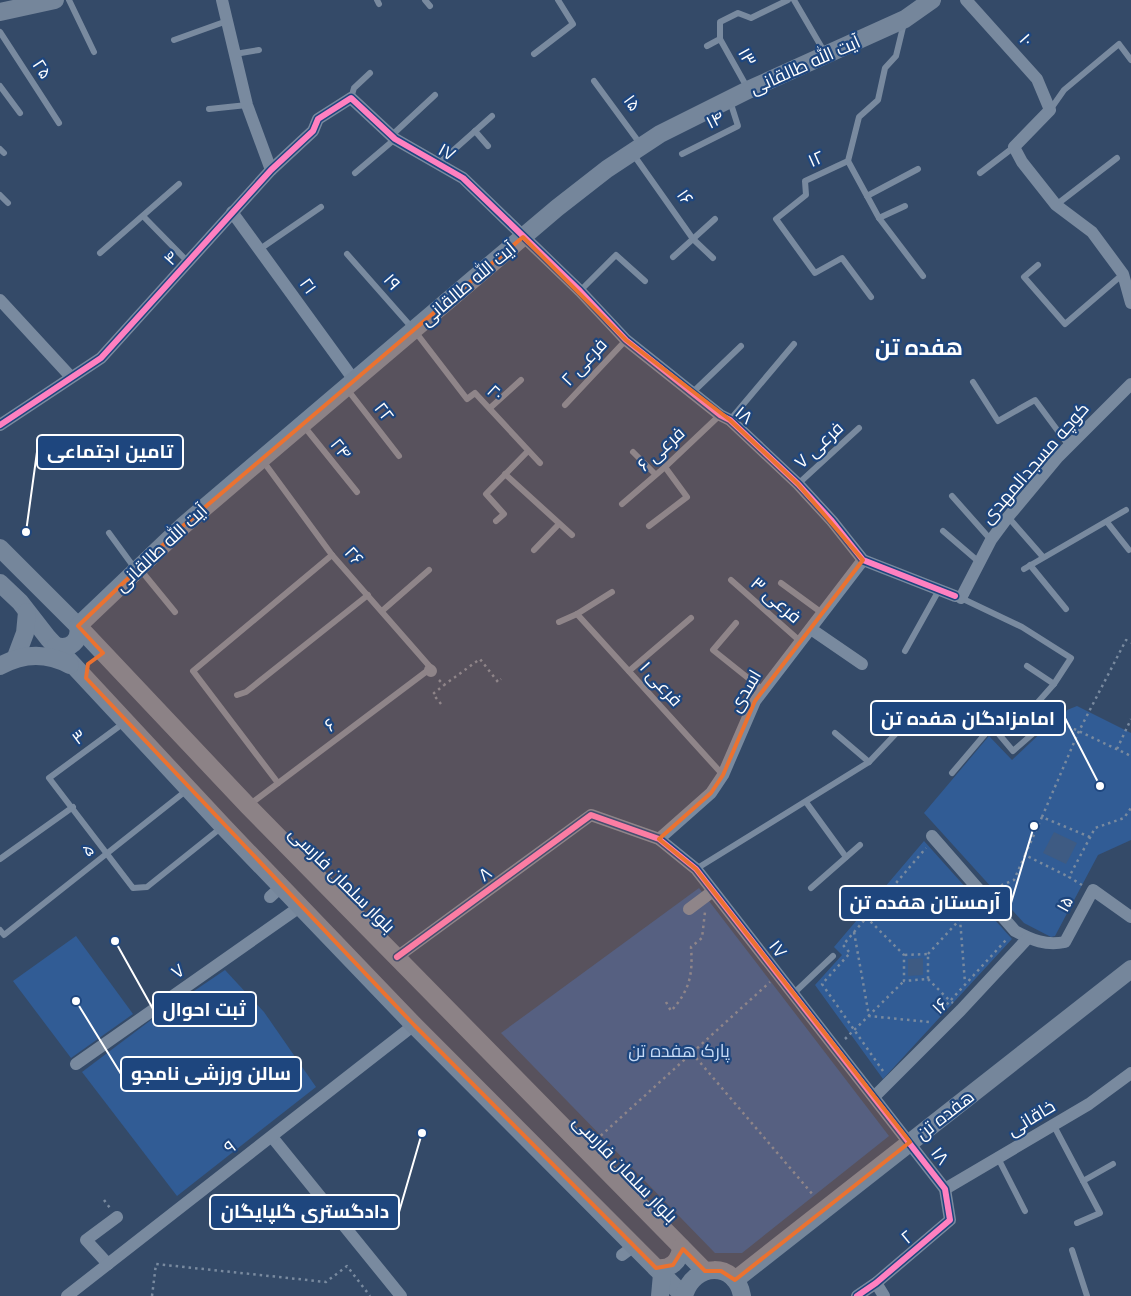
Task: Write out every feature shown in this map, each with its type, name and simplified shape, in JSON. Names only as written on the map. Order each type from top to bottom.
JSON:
[{"type":"main road","points":[[0,12],[55,0]]},
{"type":"main road","name":"آیت الله طالقانی","points":[[56,646],[65,647],[74,643],[78,635],[78,626],[234,474],[261,459],[414,330],[524,233],[600,174],[660,134],[748,90],[827,56],[905,19],[932,0]]},
{"type":"main road","name":"بلوار سلمان فارسی","points":[[0,548],[78,626],[248,806],[307,862],[397,957],[705,1271]]},
{"type":"main road","points":[[0,582],[56,646],[223,826],[276,892],[301,906],[628,1250],[659,1271],[684,1296],[690,1281],[705,1271],[721,1271],[735,1280],[742,1296]]},
{"type":"main road","points":[[16,657],[25,633],[27,612]]},
{"type":"main road","points":[[0,666],[16,657],[46,656],[81,673]]},
{"type":"main road","points":[[81,673],[91,660],[100,657],[109,659]]},
{"type":"main road","name":"هفده تن","points":[[735,1280],[1131,969]]},
{"type":"main road","points":[[659,1271],[673,1265],[679,1256],[680,1247]]},
{"type":"main road","points":[[659,1271],[660,1296]]},
{"type":"street","points":[[222,0],[247,104],[271,170]]},
{"type":"street","name":"۱۰","points":[[966,0],[1037,79],[1050,110]]},
{"type":"street","name":"۱۷","points":[[351,98],[393,138],[463,178],[524,233]]},
{"type":"street","name":"۴","points":[[0,425],[101,358],[271,170],[312,131],[318,119],[351,98]]},
{"type":"street","points":[[1050,110],[1014,147],[1022,162],[1056,205],[1092,232],[1126,282],[1131,303]]},
{"type":"street","name":"۲۱","points":[[232,212],[260,249],[350,384]]},
{"type":"street","name":"۱۸","points":[[524,233],[626,340],[725,418],[798,484],[832,521],[863,560],[958,597]]},
{"type":"street","points":[[0,300],[71,377]]},
{"type":"street","name":"کوچه مسجدالمهدی","points":[[958,597],[991,540],[1008,517],[1033,492],[1069,446],[1092,431],[1131,384]]},
{"type":"street","name":"اسدی","points":[[659,839],[711,793],[723,775],[755,701],[863,560]]},
{"type":"street","points":[[811,629],[862,664]]},
{"type":"street","name":"۱۷","points":[[591,815],[659,839],[696,869],[910,1142]]},
{"type":"street","name":"۸","points":[[397,957],[519,860],[591,815]]},
{"type":"street","points":[[932,836],[1015,931],[1028,938]]},
{"type":"street","name":"۱۵","points":[[1028,938],[1051,945],[1064,942],[1093,890],[1131,917]]},
{"type":"street","points":[[694,906],[713,891]]},
{"type":"street","name":"۷","points":[[76,1064],[103,1040],[148,1017],[159,1001],[301,906]]},
{"type":"street","name":"۱۶","points":[[875,1096],[1028,938]]},
{"type":"street","name":"۹","points":[[67,1296],[414,1024]]},
{"type":"street","name":"خاقانی","points":[[945,1189],[1054,1126],[1089,1104],[1131,1073]]},
{"type":"street","points":[[272,1136],[401,1296]]},
{"type":"street","name":"۱۸","points":[[910,1142],[945,1189]]},
{"type":"street","name":"۲","points":[[857,1296],[876,1283],[950,1220],[945,1189]]},
{"type":"street","points":[[108,1264],[86,1240],[117,1217]]},
{"type":"street","points":[[876,1283],[884,1296]]},
{"type":"lane","points":[[69,0],[94,52]]},
{"type":"lane","points":[[425,0],[430,6]]},
{"type":"lane","points":[[534,54],[573,24],[558,0]]},
{"type":"lane","points":[[707,46],[720,39],[720,22],[738,13],[751,18],[788,0]]},
{"type":"lane","points":[[794,0],[827,56]]},
{"type":"lane","name":"۱۲","points":[[871,297],[842,258],[814,273],[776,219],[806,195],[805,181],[848,161],[859,118],[878,100],[886,68],[896,56],[905,19]]},
{"type":"lane","points":[[174,40],[227,21]]},
{"type":"lane","name":"۲۵","points":[[0,32],[59,123]]},
{"type":"lane","name":"۱۳","points":[[720,39],[748,90]]},
{"type":"lane","points":[[1050,110],[1064,90],[1119,44],[1131,60]]},
{"type":"lane","points":[[235,54],[259,50]]},
{"type":"lane","points":[[351,98],[354,88],[370,73]]},
{"type":"lane","name":"۱۵","points":[[594,81],[637,149]]},
{"type":"lane","points":[[0,86],[20,113]]},
{"type":"lane","points":[[355,173],[435,95]]},
{"type":"lane","name":"۱۴","points":[[682,154],[738,126],[729,100]]},
{"type":"lane","points":[[209,109],[247,104]]},
{"type":"lane","points":[[438,164],[492,116]]},
{"type":"lane","points":[[475,131],[488,146]]},
{"type":"lane","points":[[980,173],[1014,147]]},
{"type":"lane","name":"۱۶","points":[[637,149],[693,239],[713,258]]},
{"type":"lane","points":[[1056,205],[1116,158]]},
{"type":"lane","points":[[848,161],[879,218],[923,276]]},
{"type":"lane","points":[[867,196],[918,169]]},
{"type":"lane","points":[[100,253],[179,184]]},
{"type":"lane","points":[[0,195],[8,203]]},
{"type":"lane","points":[[879,218],[905,206]]},
{"type":"lane","points":[[260,249],[320,207]]},
{"type":"lane","points":[[142,216],[188,262]]},
{"type":"lane","points":[[672,257],[715,219]]},
{"type":"lane","name":"۱۹","points":[[347,254],[414,330]]},
{"type":"lane","points":[[580,291],[616,255],[645,281]]},
{"type":"lane","points":[[1038,265],[1024,277],[1065,324],[1126,282]]},
{"type":"lane","name":"۲۰","points":[[414,330],[467,399],[475,393],[540,463]]},
{"type":"lane","name":"فرعی ۲","points":[[565,405],[626,340]]},
{"type":"lane","name":"فرعی ۶","points":[[622,504],[655,474],[725,418],[794,344]]},
{"type":"lane","points":[[693,392],[741,346]]},
{"type":"lane","points":[[490,408],[521,380]]},
{"type":"lane","points":[[973,382],[998,421],[1035,400],[1069,446]]},
{"type":"lane","name":"۲۲","points":[[350,384],[399,456]]},
{"type":"lane","name":"۲۴","points":[[302,424],[357,492]]},
{"type":"lane","name":"فرعی ۷","points":[[798,484],[859,428]]},
{"type":"lane","points":[[496,521],[504,514],[486,494],[528,451]]},
{"type":"lane","points":[[633,452],[655,474]]},
{"type":"lane","name":"۲۶","points":[[261,459],[332,555],[431,670]]},
{"type":"lane","points":[[649,526],[687,497],[665,467]]},
{"type":"lane","points":[[505,474],[572,536]]},
{"type":"lane","points":[[952,496],[991,540]]},
{"type":"lane","points":[[1024,569],[1043,556],[1126,510]]},
{"type":"lane","points":[[1008,517],[1043,556]]},
{"type":"lane","points":[[1107,522],[1129,550]]},
{"type":"lane","points":[[534,550],[558,525]]},
{"type":"lane","points":[[943,531],[979,562]]},
{"type":"lane","points":[[109,533],[137,569],[175,612]]},
{"type":"lane","points":[[278,783],[193,671],[332,555]]},
{"type":"lane","points":[[1030,564],[1066,609]]},
{"type":"lane","points":[[382,611],[429,570]]},
{"type":"lane","name":"فرعی ۳","points":[[731,580],[801,642]]},
{"type":"lane","points":[[781,583],[823,613]]},
{"type":"lane","points":[[905,651],[939,590]]},
{"type":"lane","points":[[559,622],[577,614],[612,592]]},
{"type":"lane","points":[[237,696],[246,692],[368,595]]},
{"type":"lane","points":[[958,597],[1022,627],[1071,658],[1054,684],[1031,710]]},
{"type":"lane","name":"فرعی ۱","points":[[577,614],[723,775]]},
{"type":"lane","points":[[629,671],[691,618]]},
{"type":"lane","points":[[736,623],[713,650],[763,690]]},
{"type":"lane","points":[[1027,666],[1054,684]]},
{"type":"lane","name":"۶","points":[[248,806],[431,670]]},
{"type":"lane","points":[[1040,701],[1060,722]]},
{"type":"lane","points":[[696,869],[869,762],[924,704]]},
{"type":"lane","points":[[952,773],[992,726],[1012,751],[1053,716]]},
{"type":"lane","name":"۳","points":[[73,807],[49,778],[126,721]]},
{"type":"lane","points":[[835,733],[869,762]]},
{"type":"lane","name":"۵","points":[[2,932],[107,855],[189,788]]},
{"type":"lane","points":[[806,802],[846,857]]},
{"type":"lane","points":[[0,859],[73,807],[133,888],[147,887],[223,826]]},
{"type":"lane","points":[[811,888],[860,845]]},
{"type":"lane","points":[[794,993],[833,956]]},
{"type":"lane","points":[[1054,1126],[1100,1213],[1076,1223]]},
{"type":"lane","points":[[998,1158],[1025,1211]]},
{"type":"lane","points":[[1083,1181],[1113,1164]]},
{"type":"lane","points":[[1072,1250],[1086,1296]]},
{"type":"path","points":[[1093,890],[1025,854],[1079,731],[1126,640],[1131,643]]},
{"type":"path","points":[[441,704],[433,694],[480,659],[498,682],[501,679]]},
{"type":"path","points":[[431,670],[444,685]]},
{"type":"path","points":[[1117,749],[1131,719]]},
{"type":"path","points":[[1060,722],[1131,756]]},
{"type":"path","points":[[1069,877],[1095,828],[1124,818],[1131,808]]},
{"type":"path","points":[[1042,817],[1090,837]]},
{"type":"path","points":[[890,1065],[884,1072],[822,984],[850,953],[842,945],[926,848],[932,855]]},
{"type":"path","points":[[885,895],[960,918],[965,984]]},
{"type":"path","points":[[969,896],[981,910]]},
{"type":"path","points":[[666,1002],[671,1011],[688,986],[693,970],[691,947],[702,938],[705,912],[694,906]]},
{"type":"path","points":[[866,917],[904,955],[904,981]]},
{"type":"path","points":[[854,932],[869,1016]]},
{"type":"path","points":[[923,1030],[1007,939]]},
{"type":"path","points":[[904,955],[928,954],[928,979],[950,1000]]},
{"type":"path","points":[[585,1149],[779,974]]},
{"type":"path","points":[[836,1047],[855,1031],[904,981],[928,979]]},
{"type":"path","points":[[869,1016],[929,1022]]},
{"type":"path","points":[[692,1053],[814,1196]]},
{"type":"path","points":[[152,1296],[156,1264],[326,1282],[347,1266],[370,1296]]},
{"type":"highlighted area","points":[[523,237],[626,340],[730,420],[798,484],[863,560],[755,701],[723,775],[711,793],[659,839],[696,869],[910,1142],[735,1280],[721,1271],[705,1271],[683,1249],[673,1265],[656,1268],[414,1025],[86,678],[88,664],[103,653],[78,626],[184,525]]},
{"type":"green space","points":[[1077,706],[1131,733],[1131,840],[1098,855],[1055,936],[1051,937],[1024,923],[924,813],[989,736],[1012,760],[1048,726],[1056,731],[1067,710]]},
{"type":"green space","points":[[924,841],[1012,939],[883,1079],[815,985],[842,955],[834,947]]},
{"type":"green space","name":"پارک هفده تن","points":[[699,888],[889,1136],[742,1253],[715,1253],[501,1033]]},
{"type":"green space","points":[[76,936],[133,1014],[71,1058],[13,981]]},
{"type":"green space","points":[[225,970],[264,1012],[316,1087],[177,1196],[82,1072],[151,1020]]},
{"type":"shaded area","points":[[1054,832],[1077,843],[1066,864],[1043,853]]},
{"type":"shaded area","points":[[923,958],[923,975],[908,976],[908,959]]},
{"type":"cycle path","points":[[0,425],[101,358],[271,170],[313,131],[318,119],[351,98],[395,139],[463,178],[580,291],[626,340],[720,415],[730,420],[798,484],[832,521],[863,560],[955,596]]},
{"type":"cycle path","points":[[397,957],[591,815],[659,839],[696,869],[945,1189],[950,1220],[876,1283],[857,1296]]},
{"type":"place","name":"تامین اجتماعی","points":[[26,532]]},
{"type":"place","name":"امامزادگان هفده تن","points":[[1100,786]]},
{"type":"place","name":"آرمستان هفده تن","points":[[1034,826]]},
{"type":"place","name":"ثبت احوال","points":[[115,941]]},
{"type":"place","name":"سالن ورزشی نامجو","points":[[76,1001]]},
{"type":"place","name":"دادگستری گلپایگان","points":[[422,1133]]},
{"type":"district","name":"هفده تن","points":[[919,347]]}]
